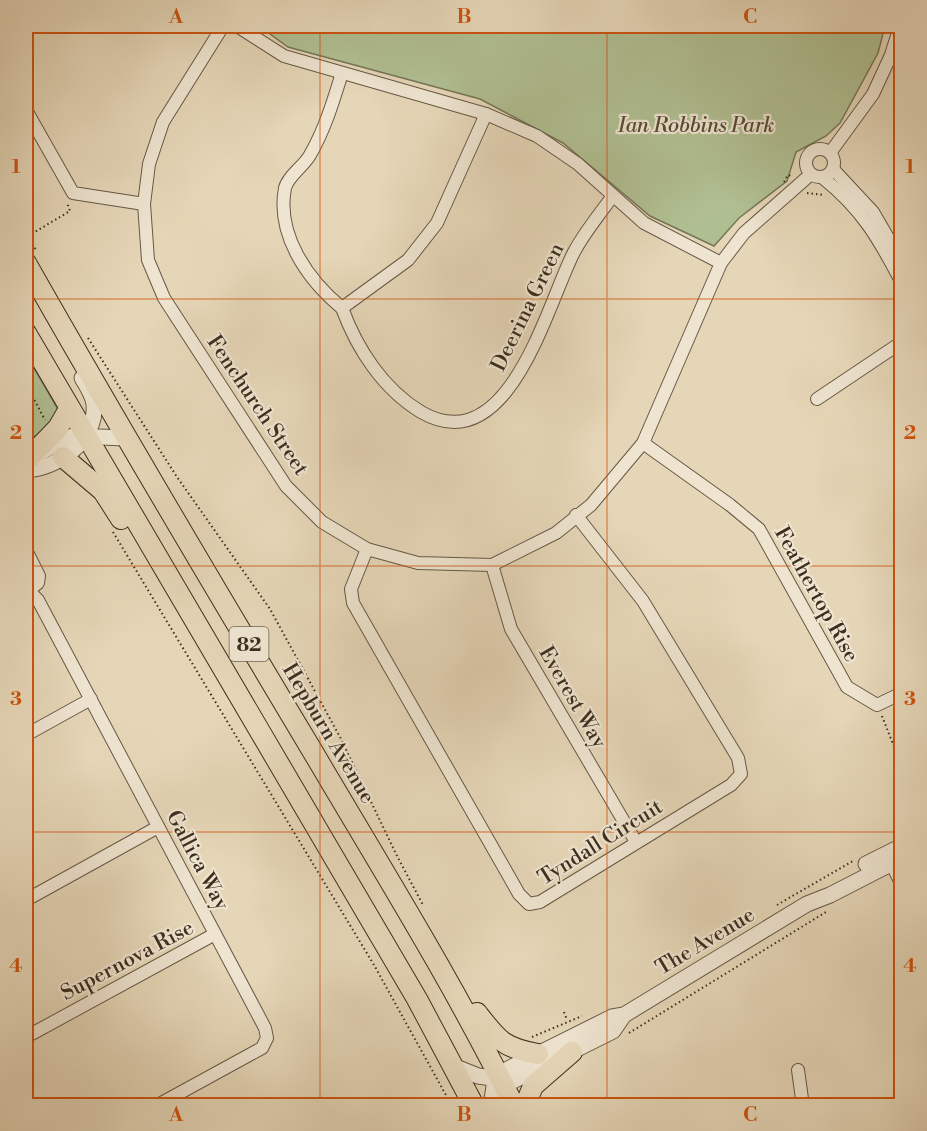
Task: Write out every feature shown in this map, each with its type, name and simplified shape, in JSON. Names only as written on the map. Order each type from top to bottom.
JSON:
[{"type":"main road","name":"Hepburn Avenue","points":[[31,258],[126,438],[415,907],[514,1106]]},
{"type":"main road","name":"82","points":[[26,333],[417,999],[474,1106]]},
{"type":"main road","points":[[27,463],[58,428],[69,409]]},
{"type":"main road","points":[[63,457],[103,491],[171,595],[189,613]]},
{"type":"main road","points":[[415,907],[440,946],[474,1009],[493,1033],[512,1045],[538,1054]]},
{"type":"main road","points":[[525,1106],[533,1086],[572,1052]]},
{"type":"street","name":"Fenchurch Street","points":[[223,26],[163,122],[149,164],[144,204],[148,260],[170,308],[286,486],[322,522],[367,549],[418,562],[492,565],[556,533],[591,505],[643,443],[721,262],[744,233],[811,174]]},
{"type":"street","points":[[237,26],[284,56],[411,90],[486,114],[537,136],[578,164],[612,197],[644,223],[721,262]]},
{"type":"street","points":[[830,153],[873,94],[896,57],[900,26]]},
{"type":"street","points":[[342,73],[325,126],[308,158],[285,186],[284,218],[294,248],[320,290],[342,308],[408,260],[437,223],[486,114]]},
{"type":"street","points":[[26,110],[73,193],[144,204]]},
{"type":"street","points":[[828,174],[834,163],[830,153],[822,149],[810,154],[806,162],[811,174],[828,174],[873,212],[902,262]]},
{"type":"street","points":[[828,174],[867,219],[898,284]]},
{"type":"street","name":"Deerina Green","points":[[342,308],[349,328],[379,376],[393,392],[433,418],[472,420],[489,411],[504,396],[522,368],[574,252],[612,197]]},
{"type":"street","points":[[26,279],[88,387],[94,403],[93,417],[86,435],[80,447],[35,469],[27,463],[74,436],[86,435],[126,438]]},
{"type":"street","points":[[817,399],[902,342]]},
{"type":"street","name":"Feathertop Rise","points":[[643,443],[730,505],[759,529],[847,687],[877,705]]},
{"type":"street","name":"Tyndall Circuit","points":[[367,549],[351,589],[352,603],[519,894],[529,904],[540,902],[731,785],[741,774],[738,758],[643,601],[576,515]]},
{"type":"street","points":[[27,552],[39,576],[38,583],[27,592]]},
{"type":"street","name":"Everest Way","points":[[492,565],[511,629],[636,842]]},
{"type":"street","name":"Gallica Way","points":[[27,592],[38,600],[265,1028],[267,1038],[262,1048],[156,1106]]},
{"type":"street","points":[[877,705],[902,693]]},
{"type":"street","points":[[26,735],[91,699]]},
{"type":"street","points":[[26,900],[158,827]]},
{"type":"street","name":"The Avenue","points":[[501,1079],[508,1069],[612,1017],[624,1015],[807,904],[824,887],[893,858],[902,846]]},
{"type":"street","points":[[893,858],[902,885]]},
{"type":"street","name":"Supernova Rise","points":[[26,1037],[215,934]]},
{"type":"street","name":"The Avenue","points":[[453,1066],[478,1076],[513,1081],[613,1031],[624,1015]]},
{"type":"street","points":[[798,1070],[803,1106]]},
{"type":"street","points":[[491,1106],[494,1086],[501,1079]]},
{"type":"path","points":[[780,188],[788,174],[808,195],[820,193],[830,198]]},
{"type":"path","points":[[28,236],[70,211],[62,188],[66,182]]},
{"type":"path","points":[[26,232],[31,258]]},
{"type":"path","points":[[898,284],[902,300]]},
{"type":"path","points":[[83,330],[177,477],[270,609],[340,737],[396,854],[415,907]]},
{"type":"path","points":[[26,384],[45,420],[58,428]]},
{"type":"path","points":[[26,486],[42,479]]},
{"type":"path","points":[[110,526],[374,965],[452,1106]]},
{"type":"path","points":[[877,705],[902,767]]},
{"type":"path","points":[[771,909],[858,859]]},
{"type":"path","points":[[623,1037],[835,906]]},
{"type":"path","points":[[564,1012],[568,1022]]},
{"type":"path","points":[[512,1045],[586,1015]]},
{"type":"green space","name":"Ian Robbins Park","points":[[259,26],[885,26],[878,53],[840,123],[826,136],[796,152],[787,181],[739,218],[714,246],[650,216],[563,143],[480,99],[288,47]]},
{"type":"green space","points":[[26,354],[59,411],[46,428],[26,443]]}]
